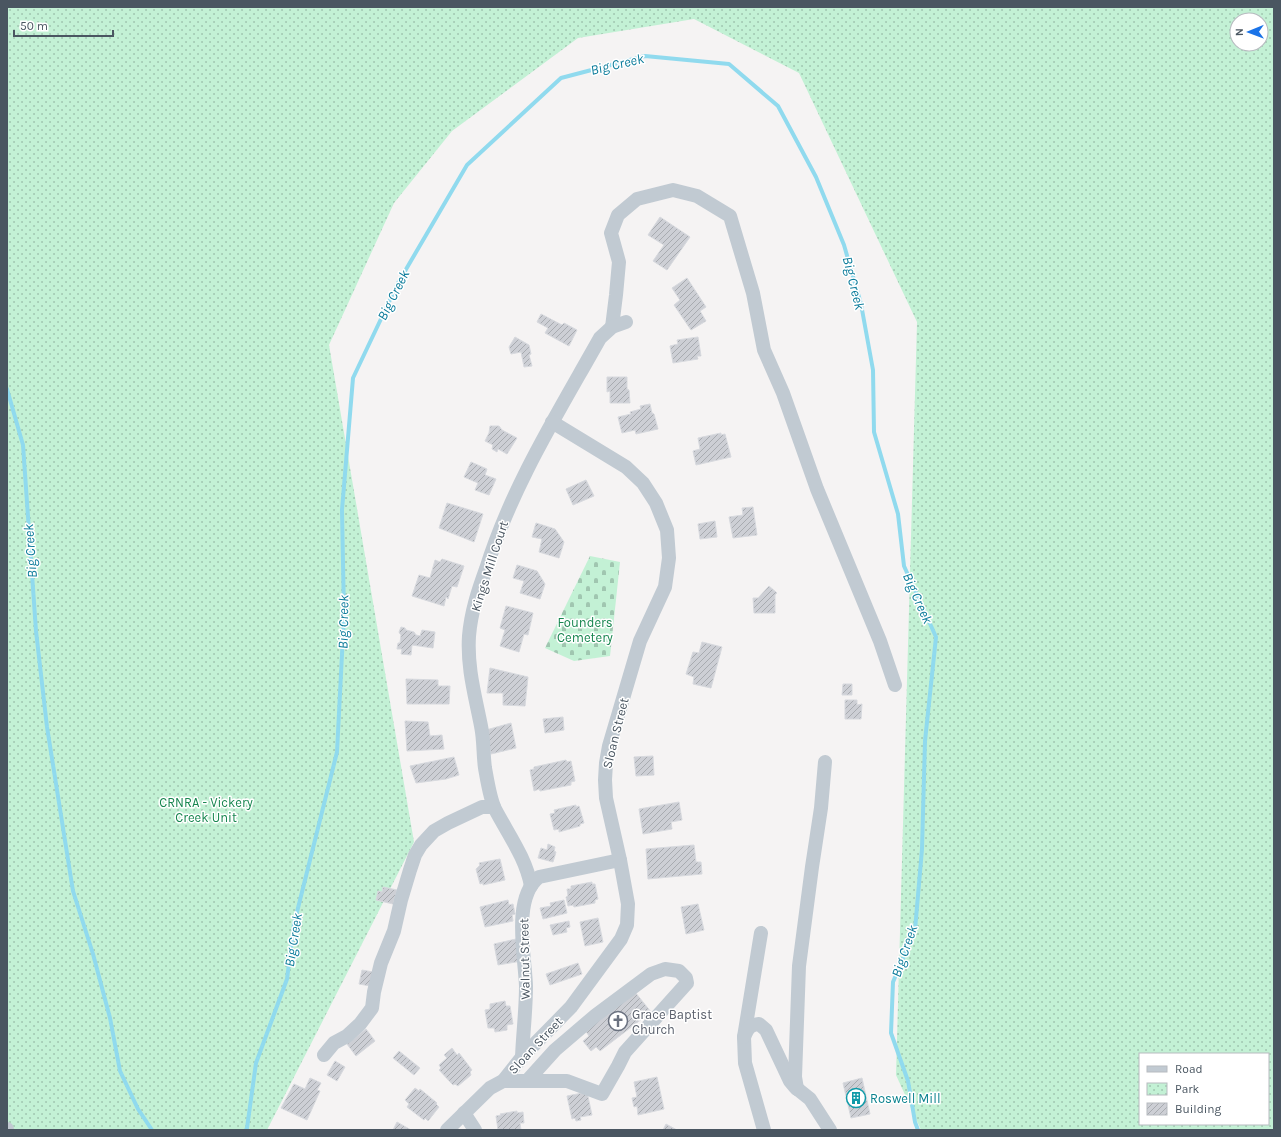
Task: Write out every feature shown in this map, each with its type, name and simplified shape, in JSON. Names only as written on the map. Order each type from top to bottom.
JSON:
[{"type":"street","points":[[612,327],[619,262],[612,234],[618,214],[637,199],[673,190],[697,196],[730,216],[753,293],[764,350],[783,393],[817,489],[880,641],[895,685]]},
{"type":"street","name":"Kings Mill Court","points":[[531,886],[529,874],[516,846],[494,807],[485,768],[481,727],[471,680],[469,636],[473,606],[491,552],[507,511],[552,422],[600,338],[612,327],[626,322]]},
{"type":"street","name":"Sloan Street","points":[[447,1130],[490,1088],[503,1081],[522,1057],[571,1007],[621,939],[627,925],[628,904],[606,798],[606,763],[609,746],[640,641],[665,586],[669,558],[666,530],[656,503],[643,484],[626,467],[552,422]]},
{"type":"street","points":[[797,1089],[795,1077],[799,966],[812,868],[822,808],[825,762]]},
{"type":"street","points":[[324,1055],[334,1043],[347,1036],[360,1024],[372,1008],[381,963],[394,931],[410,870],[422,845],[434,831],[448,823],[482,807],[494,807]]},
{"type":"street","points":[[531,886],[539,877],[620,860]]},
{"type":"street","name":"Walnut Street","points":[[522,1057],[526,986],[522,928],[524,906],[531,886]]},
{"type":"street","points":[[761,933],[744,1037],[745,1063],[764,1130]]},
{"type":"street","points":[[503,1081],[567,1082],[602,1094],[625,1052],[686,983],[686,978],[679,971],[665,969],[651,974],[596,1015],[555,1050],[527,1081]]},
{"type":"street","points":[[744,1037],[748,1028],[752,1024],[759,1024],[766,1030],[790,1080],[797,1089],[810,1099],[830,1130]]},
{"type":"street","points":[[464,1113],[476,1130]]},
{"type":"green space","name":"CRNRA - Vickery Creek Unit","points":[[7,7],[1274,7],[1274,1130],[921,1130],[896,1075],[917,322],[799,73],[694,19],[578,38],[452,131],[394,203],[329,345],[414,842],[267,1130],[7,1130]]},
{"type":"green space","name":"Founders Cemetery","points":[[590,556],[620,562],[610,656],[574,661],[545,648]]},
{"type":"building","points":[[660,217],[690,237],[667,270],[653,261],[664,245],[648,235]]},
{"type":"building","points":[[687,278],[706,307],[700,311],[706,321],[691,330],[674,305],[680,300],[672,288]]},
{"type":"building","points":[[541,314],[562,325],[564,323],[577,330],[569,346],[545,333],[548,328],[537,322]]},
{"type":"building","points":[[515,337],[529,345],[531,354],[529,355],[532,366],[524,367],[521,352],[511,354],[509,347]]},
{"type":"building","points":[[698,337],[701,356],[697,356],[698,359],[673,363],[670,346],[678,344],[677,340]]},
{"type":"building","points":[[607,377],[627,377],[627,389],[629,390],[630,403],[610,403],[610,391],[607,392]]},
{"type":"building","points":[[650,404],[658,429],[636,434],[635,430],[622,433],[618,417],[631,414],[630,412],[641,409],[640,406]]},
{"type":"building","points":[[490,426],[499,426],[502,430],[517,438],[507,454],[498,449],[497,452],[492,449],[493,445],[485,441],[489,433]]},
{"type":"building","points":[[721,433],[721,435],[725,434],[731,457],[696,465],[693,451],[700,449],[698,438]]},
{"type":"building","points":[[471,462],[487,469],[485,475],[496,479],[489,495],[475,490],[478,483],[464,477]]},
{"type":"building","points":[[586,480],[594,496],[573,505],[566,489]]},
{"type":"building","points":[[447,503],[483,514],[474,542],[439,528]]},
{"type":"building","points":[[753,507],[757,535],[733,538],[729,517],[743,515],[742,508]]},
{"type":"building","points":[[715,521],[717,537],[700,539],[698,524]]},
{"type":"building","points":[[536,523],[555,529],[564,542],[559,558],[539,552],[542,539],[532,537]]},
{"type":"building","points":[[442,559],[464,566],[457,587],[452,586],[448,599],[446,597],[444,606],[412,596],[419,575],[430,578],[435,560],[440,562]]},
{"type":"building","points":[[517,565],[537,571],[545,584],[540,599],[520,593],[524,581],[513,578]]},
{"type":"building","points":[[769,586],[777,593],[775,595],[775,613],[754,613],[753,598],[758,598]]},
{"type":"building","points":[[506,606],[533,613],[528,635],[524,634],[519,652],[500,646],[505,630],[500,628]]},
{"type":"building","points":[[401,627],[420,636],[422,630],[435,632],[433,648],[412,645],[411,655],[401,654],[402,649],[397,649],[398,643],[400,643],[401,635],[399,632]]},
{"type":"building","points":[[702,642],[722,647],[711,688],[693,684],[694,677],[686,674],[693,652],[699,653]]},
{"type":"building","points":[[490,668],[528,677],[525,706],[503,705],[503,693],[487,693]]},
{"type":"building","points":[[406,679],[438,680],[438,686],[450,686],[449,704],[407,704]]},
{"type":"building","points":[[843,684],[852,684],[852,695],[842,695]]},
{"type":"building","points":[[845,700],[857,700],[857,705],[862,704],[861,719],[845,719]]},
{"type":"building","points":[[563,717],[564,730],[545,733],[543,719]]},
{"type":"building","points":[[405,721],[428,722],[430,736],[442,735],[444,749],[407,751]]},
{"type":"building","points":[[511,723],[516,748],[491,754],[486,730]]},
{"type":"building","points":[[653,756],[654,775],[636,776],[634,757]]},
{"type":"building","points":[[454,757],[459,775],[446,779],[416,783],[410,766]]},
{"type":"building","points":[[566,760],[567,762],[571,761],[575,781],[571,782],[571,785],[534,791],[530,770],[534,769],[534,767]]},
{"type":"building","points":[[679,802],[682,820],[671,822],[672,829],[643,834],[639,809]]},
{"type":"building","points":[[576,805],[576,807],[579,806],[584,823],[580,824],[580,826],[559,832],[559,829],[554,830],[550,814],[555,813],[554,810]]},
{"type":"building","points":[[548,844],[555,847],[554,851],[556,852],[553,862],[538,858],[541,848],[547,850]]},
{"type":"building","points":[[694,845],[696,862],[701,862],[702,874],[648,879],[646,849]]},
{"type":"building","points":[[500,859],[505,880],[483,885],[483,883],[480,884],[476,869],[480,865],[479,863]]},
{"type":"building","points":[[592,882],[592,884],[595,884],[598,899],[595,900],[595,903],[574,907],[573,905],[568,906],[566,897],[568,896],[567,889],[571,889],[571,886]]},
{"type":"building","points":[[383,887],[397,890],[393,904],[376,900],[378,891],[382,892]]},
{"type":"building","points":[[508,900],[509,905],[513,904],[515,914],[512,915],[513,921],[485,927],[480,907]]},
{"type":"building","points":[[564,900],[567,913],[543,919],[540,908],[551,906],[550,903]]},
{"type":"building","points":[[698,904],[704,930],[686,934],[681,907]]},
{"type":"building","points":[[598,918],[603,942],[585,946],[580,922]]},
{"type":"building","points":[[569,921],[570,927],[566,928],[567,932],[553,935],[550,925]]},
{"type":"building","points":[[516,939],[522,961],[498,965],[494,944]]},
{"type":"building","points":[[578,963],[582,974],[550,985],[546,974]]},
{"type":"building","points":[[362,970],[373,972],[370,986],[359,984]]},
{"type":"building","name":"Grace Baptist Church","points":[[635,992],[651,1012],[600,1051],[596,1047],[591,1051],[583,1041],[589,1036],[585,1030]]},
{"type":"building","points":[[505,1001],[506,1006],[510,1006],[513,1024],[507,1025],[507,1030],[495,1032],[494,1028],[488,1028],[485,1010],[490,1009],[490,1004]]},
{"type":"building","points":[[366,1029],[375,1041],[356,1056],[347,1044]]},
{"type":"building","points":[[452,1048],[457,1055],[459,1053],[472,1070],[470,1072],[471,1075],[458,1086],[455,1084],[453,1085],[439,1070],[441,1068],[439,1065],[447,1058],[444,1055]]},
{"type":"building","points":[[399,1051],[420,1068],[414,1075],[393,1058]]},
{"type":"building","points":[[335,1061],[345,1067],[337,1081],[327,1075]]},
{"type":"building","points":[[657,1077],[664,1109],[638,1115],[637,1106],[634,1107],[632,1098],[637,1097],[634,1082]]},
{"type":"building","points":[[310,1078],[321,1083],[317,1090],[320,1091],[307,1120],[281,1108],[294,1084],[305,1089]]},
{"type":"building","name":"Roswell Mill","points":[[862,1078],[870,1114],[851,1118],[843,1083]]},
{"type":"building","points":[[415,1088],[419,1091],[420,1089],[437,1103],[436,1104],[439,1107],[428,1121],[425,1118],[424,1120],[407,1107],[409,1104],[405,1100]]},
{"type":"building","points":[[587,1092],[592,1115],[580,1117],[581,1120],[576,1121],[575,1118],[572,1119],[567,1096]]},
{"type":"building","points":[[517,1111],[517,1113],[523,1112],[524,1123],[520,1123],[521,1130],[498,1130],[496,1116]]},
{"type":"building","points":[[397,1122],[411,1130],[393,1130]]},
{"type":"building","points":[[666,1124],[677,1130],[663,1130]]},
{"type":"waterway","name":"Big Creek","points":[[246,1130],[256,1063],[287,979],[294,924],[337,752],[344,615],[342,510],[353,378],[398,283],[467,165],[561,78],[645,56],[729,64],[778,106],[816,177],[844,245],[861,304],[873,370],[874,432],[898,514],[904,566],[936,637],[925,741],[922,849],[915,930],[893,982],[891,1033],[908,1081],[915,1122],[918,1130]]},
{"type":"waterway","name":"Big Creek","points":[[7,389],[23,445],[36,631],[47,727],[73,891],[93,954],[110,1018],[120,1071],[138,1109],[152,1130]]},
{"type":"place","name":"Grace Baptist Church","points":[[618,1021]]},
{"type":"place","name":"Roswell Mill","points":[[856,1098]]}]
